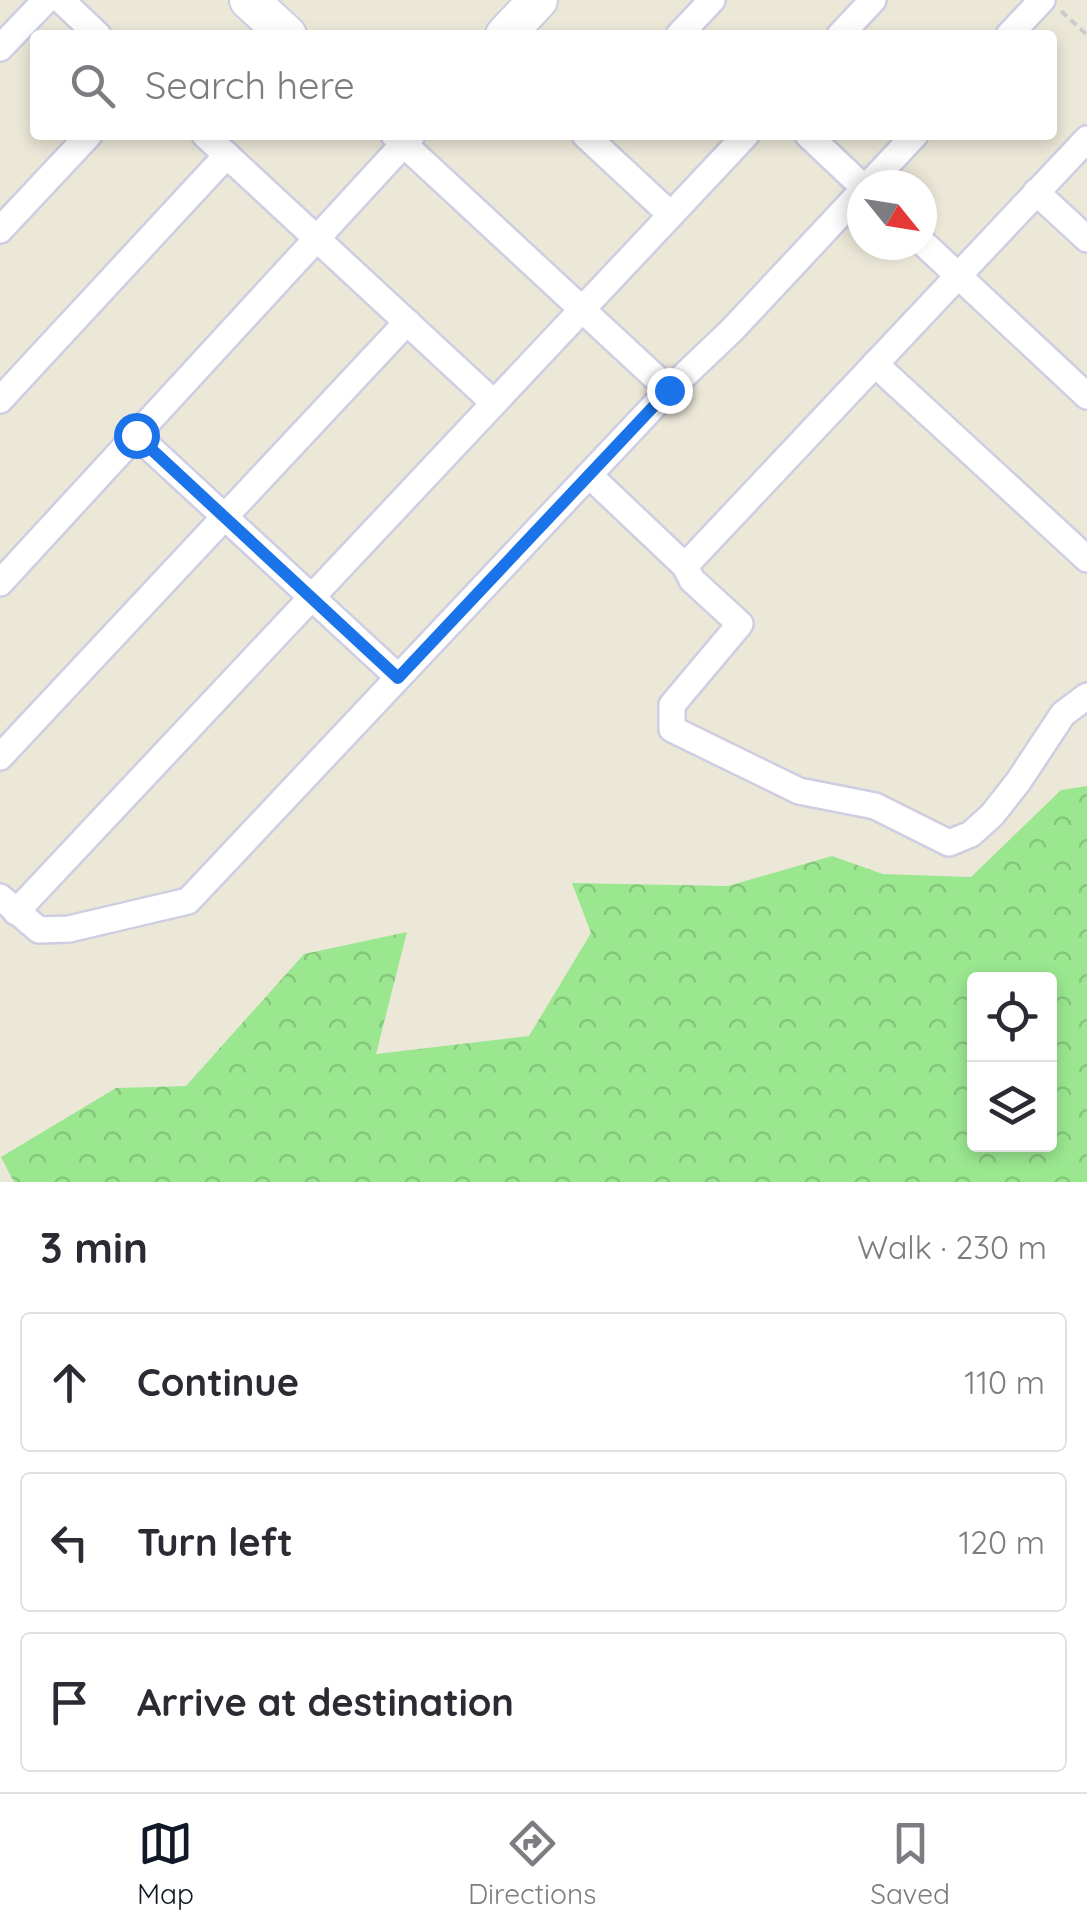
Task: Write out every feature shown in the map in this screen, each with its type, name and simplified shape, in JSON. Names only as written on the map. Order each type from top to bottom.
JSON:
[{"type":"street","points":[[0,48],[46,0]]},
{"type":"street","points":[[60,0],[93,30]]},
{"type":"street","points":[[249,0],[281,30]]},
{"type":"street","points":[[510,30],[538,0]]},
{"type":"street","points":[[684,30],[712,0]]},
{"type":"street","points":[[845,30],[873,0]]},
{"type":"street","points":[[1016,30],[1052,6]]},
{"type":"street","points":[[685,566],[1087,138]]},
{"type":"street","points":[[0,230],[84,140]]},
{"type":"street","points":[[211,140],[494,403]]},
{"type":"street","points":[[0,584],[317,239],[402,140]]},
{"type":"street","points":[[406,140],[669,390]]},
{"type":"street","points":[[590,140],[671,215]]},
{"type":"street","points":[[741,140],[312,598],[8,904],[39,930],[69,929],[188,900],[847,205]]},
{"type":"street","points":[[813,140],[847,171]]},
{"type":"street","points":[[881,170],[910,140]]},
{"type":"street","points":[[0,400],[227,155]]},
{"type":"street","points":[[1036,192],[1087,239]]},
{"type":"street","points":[[937,256],[1087,396]]},
{"type":"street","points":[[0,757],[407,322]]},
{"type":"street","points":[[874,364],[1087,560]]},
{"type":"street","points":[[136,435],[398,678]]},
{"type":"street","points":[[589,475],[740,624],[672,704],[672,729],[799,791],[875,806],[949,843],[971,834],[992,815],[1063,714],[1087,696]]},
{"type":"path","points":[[1052,6],[1087,35]]},
{"type":"green space","points":[[1087,786],[1087,1182],[14,1182],[1,1157],[116,1088],[186,1086],[304,954],[407,932],[376,1054],[529,1036],[591,933],[572,883],[728,886],[832,856],[883,874],[971,877],[1061,790]]},
{"type":"route","points":[[136,435],[398,678],[669,390]]}]
